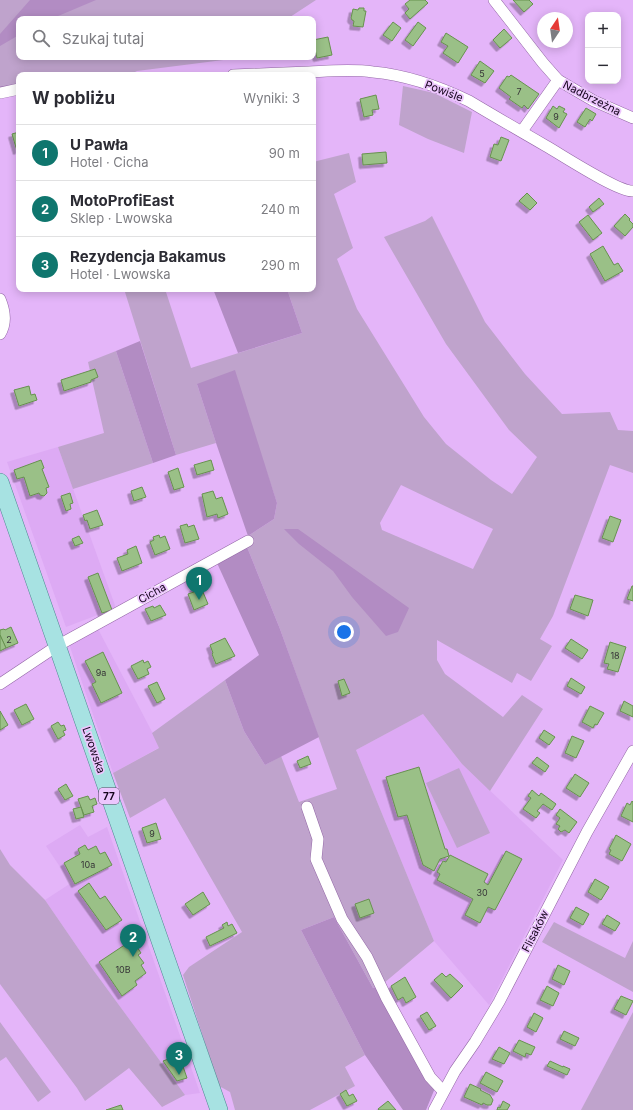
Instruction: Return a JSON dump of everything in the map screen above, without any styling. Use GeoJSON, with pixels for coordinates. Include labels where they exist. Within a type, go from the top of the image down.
{"type":"FeatureCollection","features":[{"type":"Feature","properties":{"kind":"main road","name":"Lwowska"},"geometry":{"type":"LineString","coordinates":[[0,482],[218,1110]]}},
{"type":"Feature","properties":{"kind":"street","name":"Nadbrzeżna"},"geometry":{"type":"LineString","coordinates":[[494,0],[558,80],[594,100],[633,118]]}},
{"type":"Feature","properties":{"kind":"street","name":"Powiśle"},"geometry":{"type":"LineString","coordinates":[[297,72],[340,70],[372,72],[395,75],[447,91],[469,100],[597,176],[632,192]]}},
{"type":"Feature","properties":{"kind":"street"},"geometry":{"type":"LineString","coordinates":[[522,131],[558,80]]}},
{"type":"Feature","properties":{"kind":"street"},"geometry":{"type":"LineString","coordinates":[[0,93],[16,90]]}},
{"type":"Feature","properties":{"kind":"street"},"geometry":{"type":"LineString","coordinates":[[0,299],[3,308],[4,326],[0,334]]}},
{"type":"Feature","properties":{"kind":"street","name":"Cicha"},"geometry":{"type":"LineString","coordinates":[[0,684],[57,646],[248,541]]}},
{"type":"Feature","properties":{"kind":"street","name":"Flisaków"},"geometry":{"type":"LineString","coordinates":[[434,1110],[455,1071],[475,1042],[499,1002],[587,832],[633,750]]}},
{"type":"Feature","properties":{"kind":"street"},"geometry":{"type":"LineString","coordinates":[[306,807],[318,839],[316,859],[342,919],[367,957],[386,997],[430,1077],[444,1091]]}},
{"type":"Feature","properties":{"kind":"shaded area"},"geometry":{"type":"Polygon","coordinates":[[[0,0],[316,0],[292,16],[16,16],[16,60],[223,60],[135,72],[16,72],[16,84],[0,88],[0,0]]]}},
{"type":"Feature","properties":{"kind":"shaded area"},"geometry":{"type":"Polygon","coordinates":[[[30,0],[96,0],[58,16],[16,16],[16,37],[0,46],[0,34],[30,0]]]}},
{"type":"Feature","properties":{"kind":"shaded area"},"geometry":{"type":"Polygon","coordinates":[[[403,86],[434,93],[472,112],[464,153],[428,139],[399,125],[403,86]]]}},
{"type":"Feature","properties":{"kind":"shaded area"},"geometry":{"type":"Polygon","coordinates":[[[349,153],[356,182],[334,194],[353,248],[337,259],[357,309],[424,417],[446,444],[491,480],[512,494],[537,457],[509,430],[446,344],[384,237],[425,221],[432,216],[485,322],[525,374],[562,414],[610,412],[618,430],[633,431],[633,473],[610,465],[553,616],[540,639],[552,646],[531,681],[517,673],[512,683],[437,640],[437,660],[445,674],[503,717],[522,695],[543,709],[490,791],[462,764],[423,714],[356,750],[434,941],[384,983],[373,988],[334,917],[301,930],[365,1055],[345,1067],[355,1086],[310,1110],[235,1110],[230,1092],[219,1086],[183,975],[189,967],[242,932],[165,798],[130,818],[113,773],[159,748],[152,733],[225,680],[244,731],[265,765],[281,756],[299,802],[337,789],[280,629],[247,547],[248,536],[274,519],[277,503],[261,455],[197,384],[216,443],[176,455],[125,292],[166,292],[191,368],[302,333],[288,292],[316,292],[316,161],[349,153]],[[401,485],[380,523],[382,530],[473,569],[493,529],[401,485]]]}},
{"type":"Feature","properties":{"kind":"shaded area"},"geometry":{"type":"Polygon","coordinates":[[[214,292],[288,292],[302,333],[238,353],[214,292]]]}},
{"type":"Feature","properties":{"kind":"shaded area"},"geometry":{"type":"Polygon","coordinates":[[[140,341],[176,455],[153,463],[116,351],[140,341]]]}},
{"type":"Feature","properties":{"kind":"shaded area"},"geometry":{"type":"Polygon","coordinates":[[[116,351],[153,463],[73,489],[58,447],[104,433],[88,362],[116,351]]]}},
{"type":"Feature","properties":{"kind":"shaded area"},"geometry":{"type":"Polygon","coordinates":[[[235,370],[277,503],[274,519],[248,536],[197,384],[235,370]]]}},
{"type":"Feature","properties":{"kind":"shaded area"},"geometry":{"type":"Polygon","coordinates":[[[58,447],[116,608],[66,627],[7,462],[58,447]]]}},
{"type":"Feature","properties":{"kind":"shaded area"},"geometry":{"type":"Polygon","coordinates":[[[284,529],[298,529],[409,608],[398,632],[386,636],[352,597],[333,571],[299,544],[284,529]]]}},
{"type":"Feature","properties":{"kind":"shaded area"},"geometry":{"type":"Polygon","coordinates":[[[247,547],[280,629],[319,737],[265,765],[244,731],[225,680],[259,655],[217,563],[247,547]]]}},
{"type":"Feature","properties":{"kind":"shaded area"},"geometry":{"type":"Polygon","coordinates":[[[98,629],[160,747],[113,773],[69,644],[98,629]]]}},
{"type":"Feature","properties":{"kind":"shaded area"},"geometry":{"type":"Polygon","coordinates":[[[423,714],[462,764],[563,860],[489,1005],[434,941],[356,750],[423,714]]]}},
{"type":"Feature","properties":{"kind":"shaded area"},"geometry":{"type":"Polygon","coordinates":[[[459,768],[490,833],[457,848],[426,783],[459,768]]]}},
{"type":"Feature","properties":{"kind":"shaded area"},"geometry":{"type":"Polygon","coordinates":[[[80,825],[88,837],[107,827],[200,1093],[185,1095],[91,967],[45,900],[71,883],[46,846],[80,825]]]}},
{"type":"Feature","properties":{"kind":"shaded area"},"geometry":{"type":"Polygon","coordinates":[[[0,849],[10,865],[45,900],[91,967],[185,1095],[162,1107],[129,1068],[85,1101],[0,984],[0,849]]]}},
{"type":"Feature","properties":{"kind":"shaded area"},"geometry":{"type":"Polygon","coordinates":[[[334,917],[373,988],[378,986],[435,1088],[426,1110],[403,1110],[365,1055],[301,930],[334,917]]]}},
{"type":"Feature","properties":{"kind":"shaded area"},"geometry":{"type":"Polygon","coordinates":[[[554,922],[625,958],[633,941],[633,992],[542,942],[554,922]]]}},
{"type":"Feature","properties":{"kind":"shaded area"},"geometry":{"type":"Polygon","coordinates":[[[633,1012],[633,1110],[581,1110],[633,1012]]]}},
{"type":"Feature","properties":{"kind":"shaded area"},"geometry":{"type":"Polygon","coordinates":[[[0,1022],[51,1092],[38,1102],[6,1057],[0,1061],[0,1022]]]}},
{"type":"Feature","properties":{"kind":"building"},"geometry":{"type":"Polygon","coordinates":[[[410,0],[425,0],[428,3],[410,19],[405,13],[409,9],[405,4],[410,0]]]}},
{"type":"Feature","properties":{"kind":"building"},"geometry":{"type":"Polygon","coordinates":[[[513,0],[529,0],[533,4],[524,12],[513,0]]]}},
{"type":"Feature","properties":{"kind":"building"},"geometry":{"type":"Polygon","coordinates":[[[359,8],[364,8],[364,11],[366,11],[363,27],[353,26],[354,21],[351,18],[353,9],[358,10],[359,8]]]}},
{"type":"Feature","properties":{"kind":"building"},"geometry":{"type":"Polygon","coordinates":[[[393,22],[401,28],[392,41],[383,35],[393,22]]]}},
{"type":"Feature","properties":{"kind":"building"},"geometry":{"type":"Polygon","coordinates":[[[418,22],[426,28],[413,46],[405,40],[418,22]]]}},
{"type":"Feature","properties":{"kind":"building"},"geometry":{"type":"Polygon","coordinates":[[[504,29],[512,38],[500,48],[493,40],[504,29]]]}},
{"type":"Feature","properties":{"kind":"building"},"geometry":{"type":"Polygon","coordinates":[[[446,33],[468,47],[458,63],[443,53],[448,46],[441,42],[446,33]]]}},
{"type":"Feature","properties":{"kind":"building"},"geometry":{"type":"Polygon","coordinates":[[[328,37],[332,55],[317,58],[316,39],[328,37]]]}},
{"type":"Feature","properties":{"kind":"building"},"geometry":{"type":"Polygon","coordinates":[[[480,61],[494,71],[485,83],[471,75],[480,61]]]}},
{"type":"Feature","properties":{"kind":"building"},"geometry":{"type":"Polygon","coordinates":[[[511,75],[539,94],[528,109],[524,105],[522,108],[509,99],[511,97],[499,88],[507,76],[509,77],[511,75]]]}},
{"type":"Feature","properties":{"kind":"building"},"geometry":{"type":"Polygon","coordinates":[[[376,95],[379,109],[372,110],[373,115],[364,117],[360,99],[376,95]]]}},
{"type":"Feature","properties":{"kind":"building"},"geometry":{"type":"Polygon","coordinates":[[[553,106],[557,109],[559,106],[565,109],[563,112],[567,114],[559,128],[546,118],[553,106]]]}},
{"type":"Feature","properties":{"kind":"building"},"geometry":{"type":"Polygon","coordinates":[[[586,108],[596,114],[592,121],[590,119],[585,127],[577,122],[586,108]]]}},
{"type":"Feature","properties":{"kind":"building"},"geometry":{"type":"Polygon","coordinates":[[[16,133],[16,148],[12,134],[16,133]]]}},
{"type":"Feature","properties":{"kind":"building"},"geometry":{"type":"Polygon","coordinates":[[[501,137],[509,140],[501,161],[490,157],[494,144],[498,145],[501,137]]]}},
{"type":"Feature","properties":{"kind":"building"},"geometry":{"type":"Polygon","coordinates":[[[386,152],[387,163],[363,165],[362,154],[386,152]]]}},
{"type":"Feature","properties":{"kind":"building"},"geometry":{"type":"Polygon","coordinates":[[[527,193],[537,203],[530,210],[519,201],[527,193]]]}},
{"type":"Feature","properties":{"kind":"building"},"geometry":{"type":"Polygon","coordinates":[[[599,198],[604,204],[593,212],[589,207],[599,198]]]}},
{"type":"Feature","properties":{"kind":"building"},"geometry":{"type":"Polygon","coordinates":[[[625,214],[630,219],[629,220],[633,224],[633,227],[625,236],[614,226],[625,214]]]}},
{"type":"Feature","properties":{"kind":"building"},"geometry":{"type":"Polygon","coordinates":[[[588,215],[602,233],[593,240],[579,222],[588,215]]]}},
{"type":"Feature","properties":{"kind":"building"},"geometry":{"type":"Polygon","coordinates":[[[603,246],[614,265],[618,263],[623,271],[605,281],[590,254],[603,246]]]}},
{"type":"Feature","properties":{"kind":"building"},"geometry":{"type":"Polygon","coordinates":[[[95,369],[98,377],[91,380],[91,382],[64,391],[61,380],[95,369]]]}},
{"type":"Feature","properties":{"kind":"building"},"geometry":{"type":"Polygon","coordinates":[[[29,386],[31,395],[35,394],[37,400],[19,406],[14,390],[29,386]]]}},
{"type":"Feature","properties":{"kind":"building"},"geometry":{"type":"Polygon","coordinates":[[[41,460],[44,468],[42,469],[49,487],[46,488],[47,493],[44,496],[40,495],[39,493],[30,496],[24,477],[17,479],[14,470],[41,460]]]}},
{"type":"Feature","properties":{"kind":"building"},"geometry":{"type":"Polygon","coordinates":[[[211,460],[214,470],[197,475],[194,465],[211,460]]]}},
{"type":"Feature","properties":{"kind":"building"},"geometry":{"type":"Polygon","coordinates":[[[178,468],[184,487],[174,490],[168,472],[178,468]]]}},
{"type":"Feature","properties":{"kind":"building"},"geometry":{"type":"Polygon","coordinates":[[[142,487],[146,497],[134,501],[131,491],[142,487]]]}},
{"type":"Feature","properties":{"kind":"building"},"geometry":{"type":"Polygon","coordinates":[[[213,491],[216,499],[222,497],[228,514],[218,518],[217,514],[207,517],[202,494],[213,491]]]}},
{"type":"Feature","properties":{"kind":"building"},"geometry":{"type":"Polygon","coordinates":[[[70,493],[73,503],[70,504],[71,509],[66,511],[61,496],[70,493]]]}},
{"type":"Feature","properties":{"kind":"building"},"geometry":{"type":"Polygon","coordinates":[[[97,510],[103,525],[90,529],[87,520],[85,521],[83,515],[97,510]]]}},
{"type":"Feature","properties":{"kind":"building"},"geometry":{"type":"Polygon","coordinates":[[[610,516],[621,520],[613,542],[602,538],[610,516]]]}},
{"type":"Feature","properties":{"kind":"building"},"geometry":{"type":"Polygon","coordinates":[[[187,524],[188,527],[194,525],[199,539],[185,543],[180,526],[187,524]]]}},
{"type":"Feature","properties":{"kind":"building"},"geometry":{"type":"Polygon","coordinates":[[[159,535],[160,538],[165,536],[170,549],[155,555],[150,542],[154,540],[153,537],[159,535]]]}},
{"type":"Feature","properties":{"kind":"building"},"geometry":{"type":"Polygon","coordinates":[[[79,536],[83,543],[75,546],[72,539],[79,536]]]}},
{"type":"Feature","properties":{"kind":"building"},"geometry":{"type":"Polygon","coordinates":[[[136,546],[142,563],[122,571],[117,558],[128,554],[127,550],[136,546]]]}},
{"type":"Feature","properties":{"kind":"building"},"geometry":{"type":"Polygon","coordinates":[[[98,573],[112,610],[102,613],[88,577],[98,573]]]}},
{"type":"Feature","properties":{"kind":"building"},"geometry":{"type":"Polygon","coordinates":[[[200,585],[208,604],[194,610],[188,594],[194,592],[193,588],[200,585]]]}},
{"type":"Feature","properties":{"kind":"building"},"geometry":{"type":"Polygon","coordinates":[[[633,586],[633,601],[627,599],[633,586]]]}},
{"type":"Feature","properties":{"kind":"building"},"geometry":{"type":"Polygon","coordinates":[[[575,595],[593,600],[588,616],[570,609],[575,595]]]}},
{"type":"Feature","properties":{"kind":"building"},"geometry":{"type":"Polygon","coordinates":[[[160,605],[166,615],[151,621],[145,609],[153,606],[154,608],[160,605]]]}},
{"type":"Feature","properties":{"kind":"building"},"geometry":{"type":"Polygon","coordinates":[[[11,627],[18,643],[6,648],[0,635],[0,630],[5,630],[11,627]]]}},
{"type":"Feature","properties":{"kind":"building"},"geometry":{"type":"Polygon","coordinates":[[[0,635],[6,648],[0,651],[0,635]]]}},
{"type":"Feature","properties":{"kind":"building"},"geometry":{"type":"Polygon","coordinates":[[[225,638],[235,656],[216,664],[210,645],[225,638]]]}},
{"type":"Feature","properties":{"kind":"building"},"geometry":{"type":"Polygon","coordinates":[[[571,639],[588,650],[582,659],[565,648],[571,639]]]}},
{"type":"Feature","properties":{"kind":"building"},"geometry":{"type":"Polygon","coordinates":[[[610,642],[626,647],[618,672],[607,669],[609,664],[604,663],[610,642]]]}},
{"type":"Feature","properties":{"kind":"building"},"geometry":{"type":"Polygon","coordinates":[[[103,652],[122,693],[101,703],[92,684],[96,682],[85,661],[103,652]]]}},
{"type":"Feature","properties":{"kind":"building"},"geometry":{"type":"Polygon","coordinates":[[[143,660],[144,663],[148,661],[151,667],[147,669],[149,674],[138,679],[131,666],[143,660]]]}},
{"type":"Feature","properties":{"kind":"building"},"geometry":{"type":"Polygon","coordinates":[[[571,678],[585,687],[581,694],[567,686],[571,678]]]}},
{"type":"Feature","properties":{"kind":"building"},"geometry":{"type":"Polygon","coordinates":[[[344,679],[350,693],[342,696],[338,681],[344,679]]]}},
{"type":"Feature","properties":{"kind":"building"},"geometry":{"type":"Polygon","coordinates":[[[157,682],[165,699],[157,703],[148,686],[157,682]]]}},
{"type":"Feature","properties":{"kind":"building"},"geometry":{"type":"Polygon","coordinates":[[[624,701],[633,706],[633,717],[620,711],[624,701]]]}},
{"type":"Feature","properties":{"kind":"building"},"geometry":{"type":"Polygon","coordinates":[[[26,704],[34,719],[22,725],[14,710],[26,704]]]}},
{"type":"Feature","properties":{"kind":"building"},"geometry":{"type":"Polygon","coordinates":[[[590,706],[604,713],[597,725],[595,724],[593,728],[582,722],[590,706]]]}},
{"type":"Feature","properties":{"kind":"building"},"geometry":{"type":"Polygon","coordinates":[[[0,711],[8,725],[0,730],[0,711]]]}},
{"type":"Feature","properties":{"kind":"building"},"geometry":{"type":"Polygon","coordinates":[[[58,722],[61,726],[64,725],[66,730],[63,731],[65,735],[58,739],[51,726],[58,722]]]}},
{"type":"Feature","properties":{"kind":"building"},"geometry":{"type":"Polygon","coordinates":[[[544,730],[555,737],[549,745],[539,738],[544,730]]]}},
{"type":"Feature","properties":{"kind":"building"},"geometry":{"type":"Polygon","coordinates":[[[572,736],[584,741],[576,758],[565,753],[572,736]]]}},
{"type":"Feature","properties":{"kind":"building"},"geometry":{"type":"Polygon","coordinates":[[[308,756],[311,764],[300,768],[297,761],[308,756]]]}},
{"type":"Feature","properties":{"kind":"building"},"geometry":{"type":"Polygon","coordinates":[[[537,757],[549,766],[545,772],[532,763],[537,757]]]}},
{"type":"Feature","properties":{"kind":"building"},"geometry":{"type":"Polygon","coordinates":[[[419,767],[445,849],[447,849],[449,856],[440,859],[434,871],[423,865],[407,815],[398,817],[386,777],[419,767]]]}},
{"type":"Feature","properties":{"kind":"building"},"geometry":{"type":"Polygon","coordinates":[[[575,774],[589,783],[580,797],[566,788],[575,774]]]}},
{"type":"Feature","properties":{"kind":"building"},"geometry":{"type":"Polygon","coordinates":[[[66,784],[73,796],[65,800],[58,789],[66,784]]]}},
{"type":"Feature","properties":{"kind":"building"},"geometry":{"type":"Polygon","coordinates":[[[532,790],[539,796],[541,793],[556,804],[552,810],[543,804],[537,811],[540,813],[536,818],[523,809],[531,798],[528,796],[532,790]]]}},
{"type":"Feature","properties":{"kind":"building"},"geometry":{"type":"Polygon","coordinates":[[[88,796],[90,800],[95,798],[97,804],[92,806],[94,812],[84,815],[78,799],[88,796]]]}},
{"type":"Feature","properties":{"kind":"building"},"geometry":{"type":"Polygon","coordinates":[[[632,801],[633,822],[621,816],[627,803],[630,805],[632,801]]]}},
{"type":"Feature","properties":{"kind":"building"},"geometry":{"type":"Polygon","coordinates":[[[81,807],[84,817],[76,819],[73,809],[81,807]]]}},
{"type":"Feature","properties":{"kind":"building"},"geometry":{"type":"Polygon","coordinates":[[[560,809],[577,822],[569,833],[565,830],[561,832],[558,829],[560,826],[556,824],[560,818],[556,815],[560,809]]]}},
{"type":"Feature","properties":{"kind":"building"},"geometry":{"type":"Polygon","coordinates":[[[156,823],[161,839],[147,843],[142,828],[156,823]]]}},
{"type":"Feature","properties":{"kind":"building"},"geometry":{"type":"Polygon","coordinates":[[[616,835],[631,844],[622,861],[609,854],[611,850],[609,849],[616,835]]]}},
{"type":"Feature","properties":{"kind":"building"},"geometry":{"type":"Polygon","coordinates":[[[85,845],[88,850],[96,846],[100,854],[105,852],[112,865],[75,884],[64,863],[80,854],[78,849],[85,845]]]}},
{"type":"Feature","properties":{"kind":"building"},"geometry":{"type":"Polygon","coordinates":[[[506,851],[522,859],[495,910],[488,907],[480,923],[465,915],[473,899],[437,880],[440,874],[437,872],[443,861],[446,862],[450,855],[488,874],[484,882],[488,885],[506,851]]]}},
{"type":"Feature","properties":{"kind":"building"},"geometry":{"type":"Polygon","coordinates":[[[595,879],[609,887],[601,900],[588,892],[595,879]]]}},
{"type":"Feature","properties":{"kind":"building"},"geometry":{"type":"Polygon","coordinates":[[[89,883],[100,899],[105,896],[122,920],[106,930],[78,891],[89,883]]]}},
{"type":"Feature","properties":{"kind":"building"},"geometry":{"type":"Polygon","coordinates":[[[203,892],[210,904],[193,915],[185,904],[203,892]]]}},
{"type":"Feature","properties":{"kind":"building"},"geometry":{"type":"Polygon","coordinates":[[[369,899],[374,913],[360,918],[355,904],[369,899]]]}},
{"type":"Feature","properties":{"kind":"building"},"geometry":{"type":"Polygon","coordinates":[[[576,907],[589,914],[583,925],[570,918],[576,907]]]}},
{"type":"Feature","properties":{"kind":"building"},"geometry":{"type":"Polygon","coordinates":[[[607,915],[620,923],[615,931],[602,924],[607,915]]]}},
{"type":"Feature","properties":{"kind":"building"},"geometry":{"type":"Polygon","coordinates":[[[227,922],[228,926],[232,924],[237,933],[210,946],[206,937],[224,928],[222,925],[227,922]]]}},
{"type":"Feature","properties":{"kind":"building"},"geometry":{"type":"Polygon","coordinates":[[[135,938],[138,942],[135,944],[141,953],[138,955],[144,963],[141,965],[146,973],[135,981],[137,985],[122,996],[99,962],[135,938]]]}},
{"type":"Feature","properties":{"kind":"building"},"geometry":{"type":"Polygon","coordinates":[[[558,965],[570,971],[564,985],[552,979],[558,965]]]}},
{"type":"Feature","properties":{"kind":"building"},"geometry":{"type":"Polygon","coordinates":[[[442,973],[446,977],[450,974],[463,986],[451,998],[434,980],[442,973]]]}},
{"type":"Feature","properties":{"kind":"building"},"geometry":{"type":"Polygon","coordinates":[[[405,977],[416,997],[406,1003],[403,997],[398,1000],[391,986],[405,977]]]}},
{"type":"Feature","properties":{"kind":"building"},"geometry":{"type":"Polygon","coordinates":[[[547,986],[559,993],[553,1006],[540,1000],[547,986]]]}},
{"type":"Feature","properties":{"kind":"building"},"geometry":{"type":"Polygon","coordinates":[[[621,996],[633,1001],[626,1015],[614,1009],[621,996]]]}},
{"type":"Feature","properties":{"kind":"building"},"geometry":{"type":"Polygon","coordinates":[[[427,1012],[436,1026],[429,1030],[420,1016],[427,1012]]]}},
{"type":"Feature","properties":{"kind":"building"},"geometry":{"type":"Polygon","coordinates":[[[534,1013],[543,1018],[536,1032],[527,1027],[534,1013]]]}},
{"type":"Feature","properties":{"kind":"building"},"geometry":{"type":"Polygon","coordinates":[[[564,1031],[579,1038],[575,1046],[560,1039],[564,1031]]]}},
{"type":"Feature","properties":{"kind":"building"},"geometry":{"type":"Polygon","coordinates":[[[519,1040],[535,1047],[531,1055],[526,1053],[525,1057],[513,1051],[519,1040]]]}},
{"type":"Feature","properties":{"kind":"building"},"geometry":{"type":"Polygon","coordinates":[[[499,1047],[510,1053],[504,1064],[492,1059],[499,1047]]]}},
{"type":"Feature","properties":{"kind":"building"},"geometry":{"type":"Polygon","coordinates":[[[179,1055],[187,1078],[177,1081],[163,1061],[179,1055]]]}},
{"type":"Feature","properties":{"kind":"building"},"geometry":{"type":"Polygon","coordinates":[[[550,1061],[570,1069],[567,1075],[547,1066],[550,1061]]]}},
{"type":"Feature","properties":{"kind":"building"},"geometry":{"type":"Polygon","coordinates":[[[486,1072],[503,1081],[497,1092],[480,1083],[486,1072]]]}},
{"type":"Feature","properties":{"kind":"building"},"geometry":{"type":"Polygon","coordinates":[[[470,1084],[490,1095],[493,1100],[491,1105],[483,1103],[482,1105],[464,1097],[470,1084]]]}},
{"type":"Feature","properties":{"kind":"building"},"geometry":{"type":"Polygon","coordinates":[[[346,1090],[349,1096],[353,1094],[357,1101],[347,1106],[340,1094],[346,1090]]]}},
{"type":"Feature","properties":{"kind":"building"},"geometry":{"type":"Polygon","coordinates":[[[388,1101],[396,1110],[378,1109],[388,1101]]]}},
{"type":"Feature","properties":{"kind":"building"},"geometry":{"type":"Polygon","coordinates":[[[503,1101],[510,1105],[507,1110],[497,1110],[498,1107],[500,1108],[503,1101]]]}},
{"type":"Feature","properties":{"kind":"building"},"geometry":{"type":"Polygon","coordinates":[[[121,1105],[123,1110],[106,1110],[121,1105]]]}},
{"type":"Feature","properties":{"kind":"place","name":"U Pawła"},"geometry":{"type":"Point","coordinates":[199,600]}},
{"type":"Feature","properties":{"kind":"place","name":"MotoProfiEast"},"geometry":{"type":"Point","coordinates":[133,957]}},
{"type":"Feature","properties":{"kind":"place","name":"Rezydencja Bakamus"},"geometry":{"type":"Point","coordinates":[179,1075]}}]}
